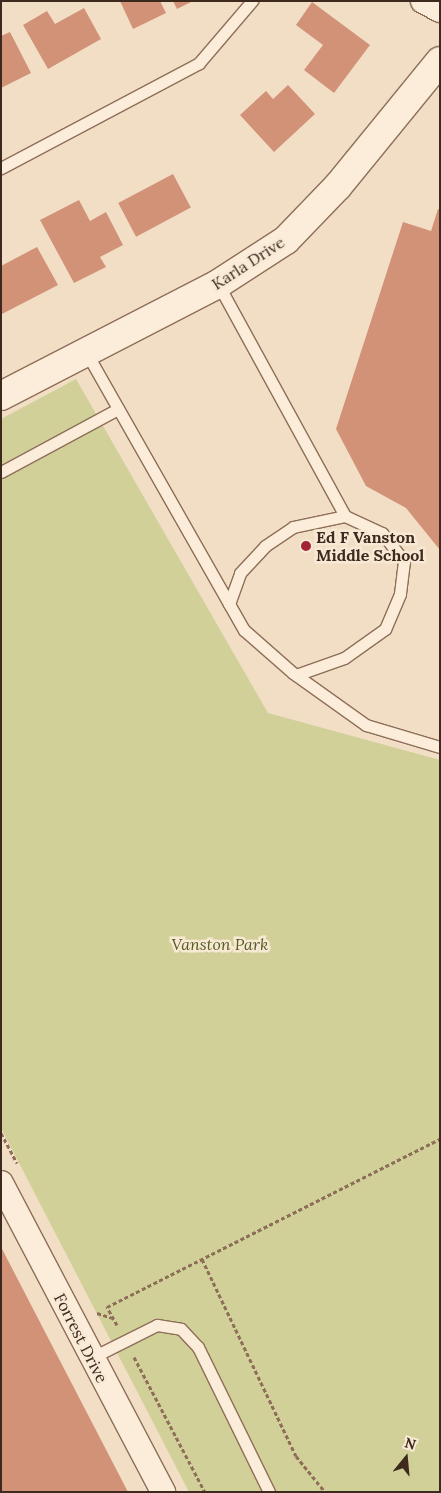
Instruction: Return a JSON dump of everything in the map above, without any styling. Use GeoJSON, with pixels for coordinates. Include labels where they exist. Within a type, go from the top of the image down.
{"type":"FeatureCollection","features":[{"type":"Feature","properties":{"kind":"street"},"geometry":{"type":"LineString","coordinates":[[423,1],[440,10]]}},
{"type":"Feature","properties":{"kind":"street","name":"Karla Drive"},"geometry":{"type":"LineString","coordinates":[[1,396],[218,284],[286,240],[338,186],[440,61]]}},
{"type":"Feature","properties":{"kind":"street","name":"Forrest Drive"},"geometry":{"type":"LineString","coordinates":[[1,1183],[9,1215],[91,1358],[163,1492]]}},
{"type":"Feature","properties":{"kind":"lane"},"geometry":{"type":"LineString","coordinates":[[1,168],[199,63],[252,1]]}},
{"type":"Feature","properties":{"kind":"lane"},"geometry":{"type":"LineString","coordinates":[[218,284],[345,516],[382,533],[404,561],[400,594],[385,629],[344,658],[296,675]]}},
{"type":"Feature","properties":{"kind":"lane"},"geometry":{"type":"LineString","coordinates":[[86,352],[244,630],[296,675],[366,725],[440,747]]}},
{"type":"Feature","properties":{"kind":"lane"},"geometry":{"type":"LineString","coordinates":[[1,472],[118,409]]}},
{"type":"Feature","properties":{"kind":"lane"},"geometry":{"type":"LineString","coordinates":[[229,604],[240,573],[265,546],[294,527],[345,516]]}},
{"type":"Feature","properties":{"kind":"lane"},"geometry":{"type":"LineString","coordinates":[[91,1358],[157,1325],[181,1329],[191,1337],[269,1492]]}},
{"type":"Feature","properties":{"kind":"path"},"geometry":{"type":"LineString","coordinates":[[205,1492],[107,1307],[440,1138]]}},
{"type":"Feature","properties":{"kind":"path"},"geometry":{"type":"LineString","coordinates":[[202,1259],[296,1456],[325,1492]]}},
{"type":"Feature","properties":{"kind":"green space","name":"Vanston Park"},"geometry":{"type":"Polygon","coordinates":[[[76,379],[268,713],[440,760],[440,1492],[189,1492],[1,1128],[1,419],[76,379]]]}},
{"type":"Feature","properties":{"kind":"building"},"geometry":{"type":"Polygon","coordinates":[[[120,1],[160,1],[166,13],[133,29],[120,1]]]}},
{"type":"Feature","properties":{"kind":"building"},"geometry":{"type":"Polygon","coordinates":[[[173,1],[193,1],[177,9],[173,1]]]}},
{"type":"Feature","properties":{"kind":"building"},"geometry":{"type":"Polygon","coordinates":[[[312,2],[370,45],[334,93],[304,70],[323,45],[296,25],[312,2]]]}},
{"type":"Feature","properties":{"kind":"building"},"geometry":{"type":"Polygon","coordinates":[[[84,8],[101,39],[48,69],[23,25],[47,11],[55,24],[84,8]]]}},
{"type":"Feature","properties":{"kind":"building"},"geometry":{"type":"Polygon","coordinates":[[[10,32],[31,73],[1,88],[1,36],[10,32]]]}},
{"type":"Feature","properties":{"kind":"building"},"geometry":{"type":"Polygon","coordinates":[[[288,85],[315,114],[274,152],[240,115],[266,91],[273,99],[288,85]]]}},
{"type":"Feature","properties":{"kind":"building"},"geometry":{"type":"Polygon","coordinates":[[[173,174],[191,208],[136,237],[118,203],[173,174]]]}},
{"type":"Feature","properties":{"kind":"building"},"geometry":{"type":"Polygon","coordinates":[[[79,200],[90,221],[106,212],[123,245],[100,257],[106,267],[74,283],[40,220],[79,200]]]}},
{"type":"Feature","properties":{"kind":"building"},"geometry":{"type":"Polygon","coordinates":[[[438,209],[440,210],[440,550],[406,508],[366,486],[336,429],[403,222],[431,231],[438,209]]]}},
{"type":"Feature","properties":{"kind":"building"},"geometry":{"type":"Polygon","coordinates":[[[37,247],[58,285],[2,314],[1,266],[37,247]]]}},
{"type":"Feature","properties":{"kind":"building"},"geometry":{"type":"Polygon","coordinates":[[[1,1247],[128,1492],[1,1492],[1,1247]]]}},
{"type":"Feature","properties":{"kind":"place","name":"Ed F Vanston Middle School"},"geometry":{"type":"Point","coordinates":[306,546]}}]}
